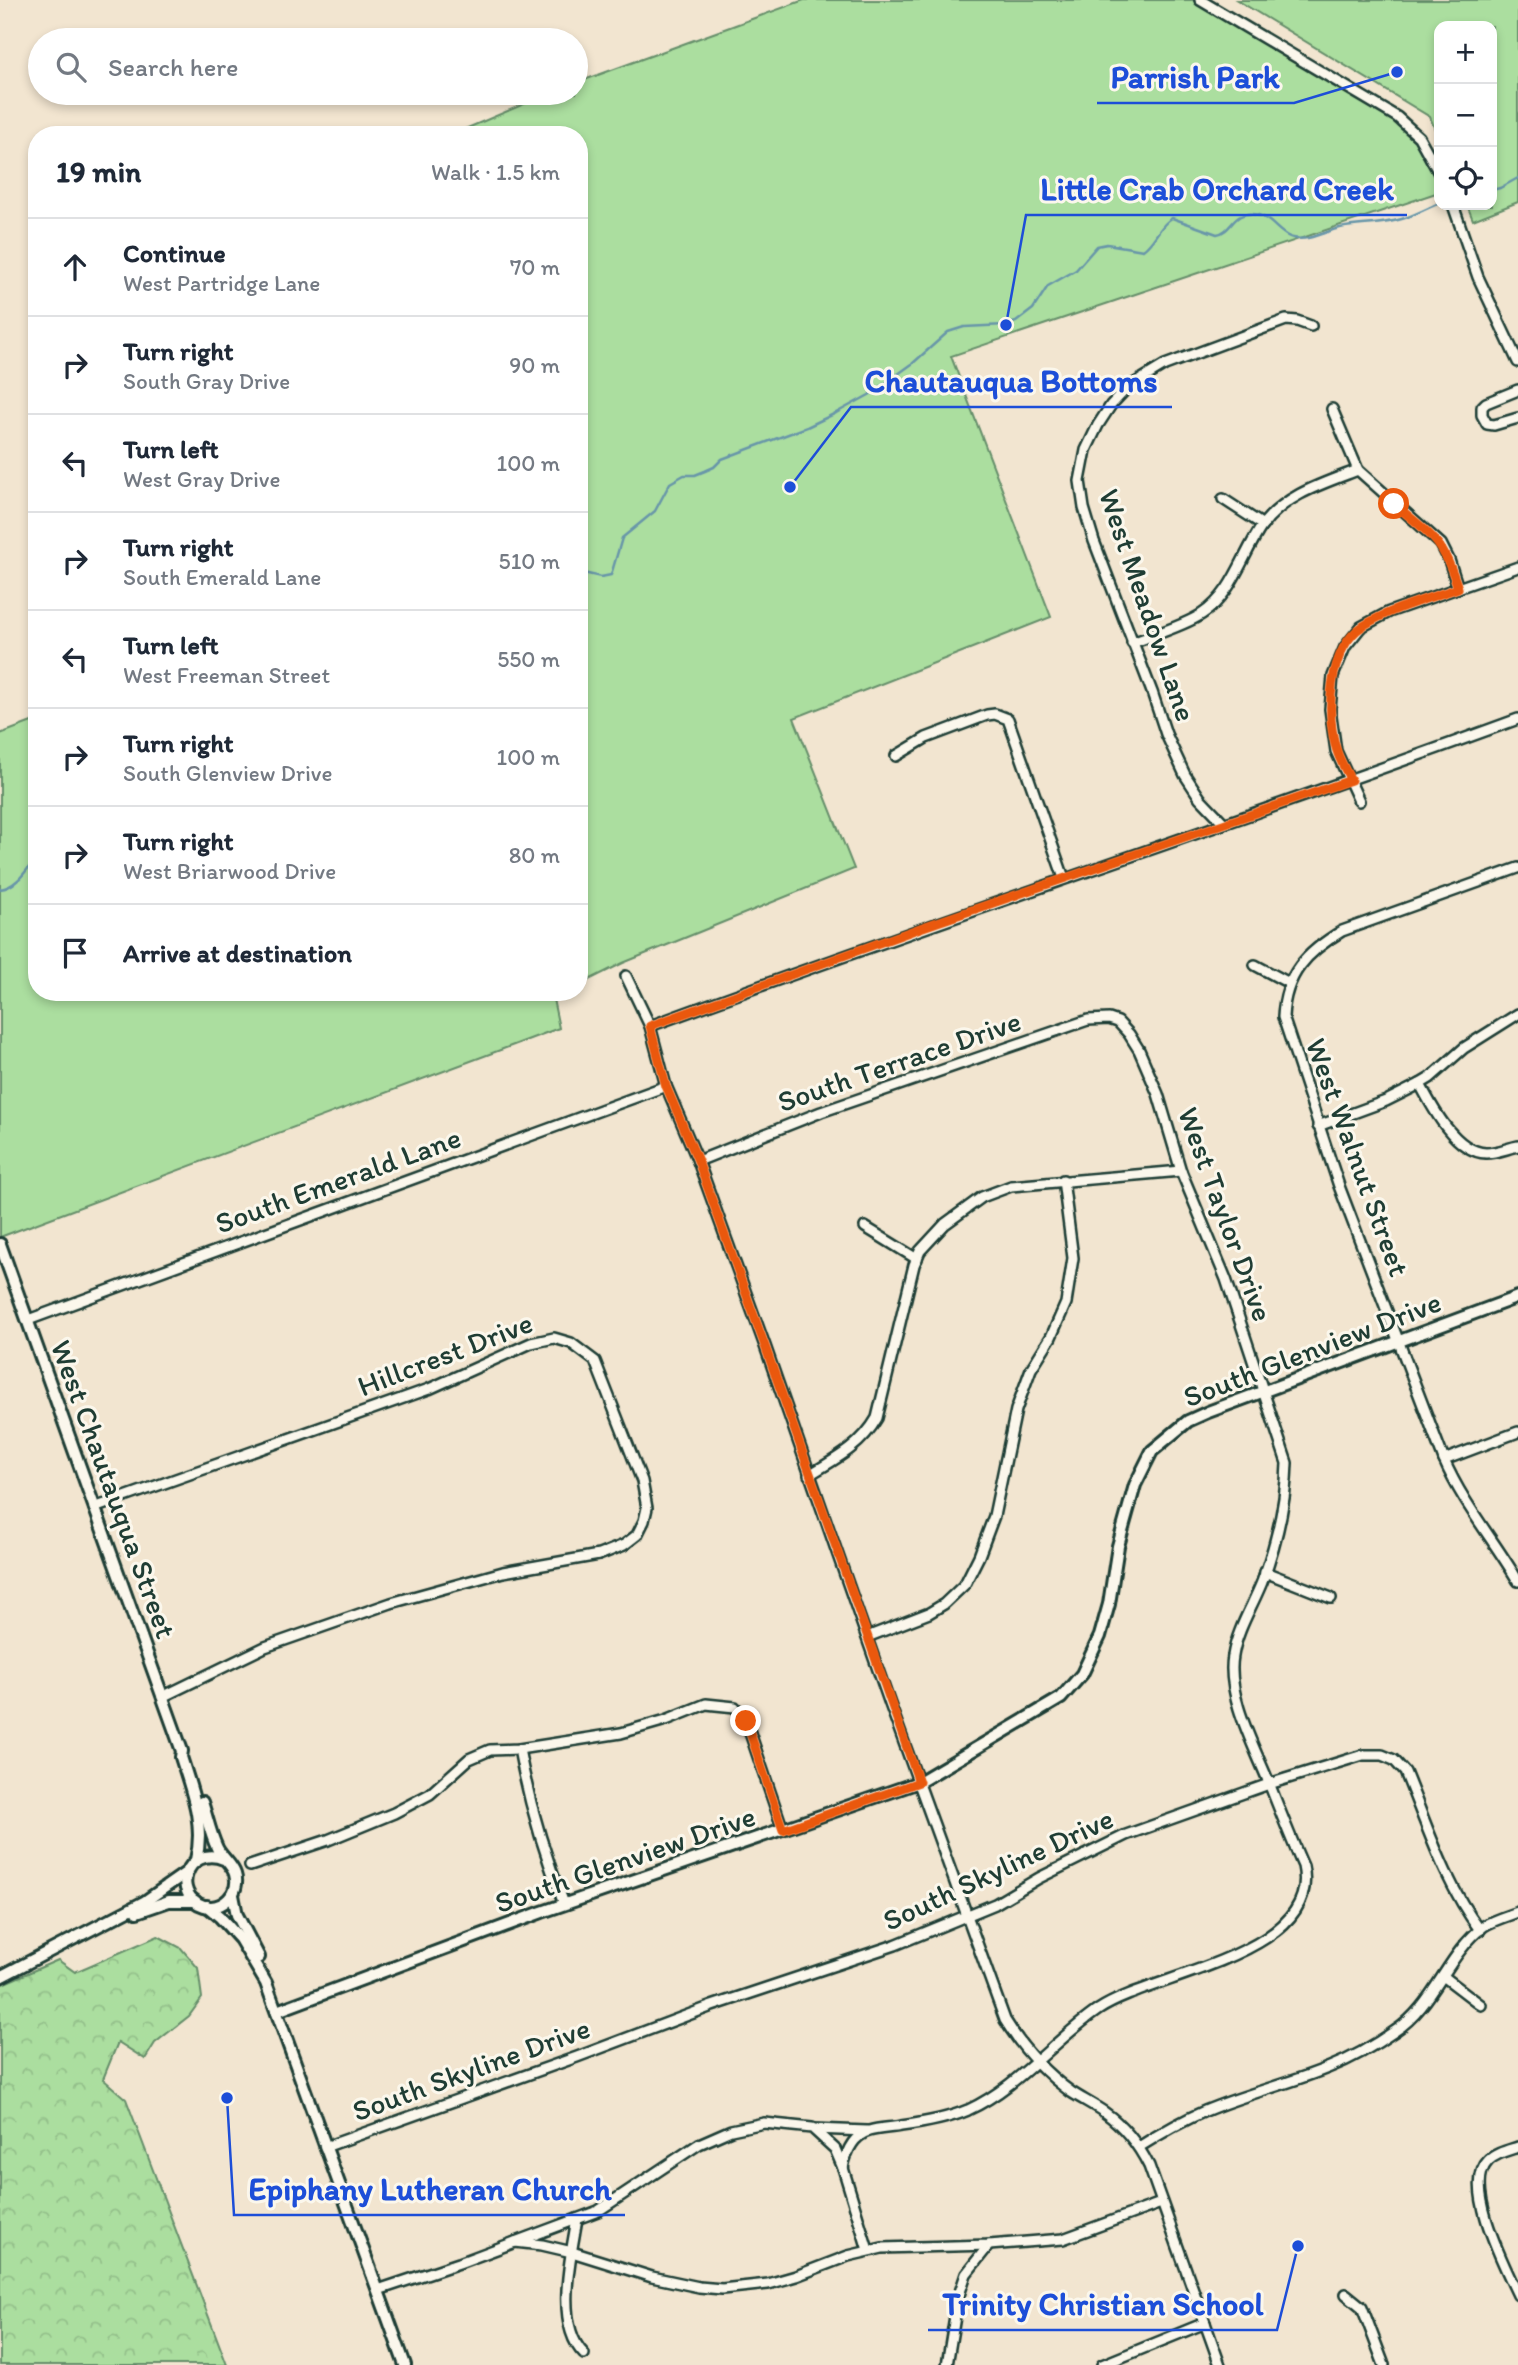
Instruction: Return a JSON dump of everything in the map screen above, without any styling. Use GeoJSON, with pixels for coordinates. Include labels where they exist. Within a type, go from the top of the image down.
{"type":"FeatureCollection","features":[{"type":"Feature","properties":{"kind":"street"},"geometry":{"type":"LineString","coordinates":[[1200,0],[1397,117],[1419,137],[1434,164]]}},
{"type":"Feature","properties":{"kind":"street"},"geometry":{"type":"LineString","coordinates":[[1455,210],[1478,277],[1518,362]]}},
{"type":"Feature","properties":{"kind":"street","name":"West Meadow Lane"},"geometry":{"type":"LineString","coordinates":[[1224,824],[1200,798],[1185,775],[1166,734],[1094,541],[1084,508],[1080,481],[1086,450],[1098,425],[1111,405],[1127,388],[1165,365],[1286,320],[1311,326]]}},
{"type":"Feature","properties":{"kind":"street"},"geometry":{"type":"LineString","coordinates":[[1518,390],[1486,403],[1482,407],[1482,415],[1487,424],[1494,425],[1518,418]]}},
{"type":"Feature","properties":{"kind":"street"},"geometry":{"type":"LineString","coordinates":[[1332,409],[1358,470],[1437,540],[1449,560],[1458,588]]}},
{"type":"Feature","properties":{"kind":"street"},"geometry":{"type":"LineString","coordinates":[[1132,643],[1202,615],[1234,579],[1263,525],[1296,496],[1358,470]]}},
{"type":"Feature","properties":{"kind":"street"},"geometry":{"type":"LineString","coordinates":[[1223,499],[1263,525]]}},
{"type":"Feature","properties":{"kind":"street"},"geometry":{"type":"LineString","coordinates":[[1359,801],[1336,751],[1330,709],[1333,676],[1345,647],[1360,627],[1380,617],[1518,567]]}},
{"type":"Feature","properties":{"kind":"street"},"geometry":{"type":"LineString","coordinates":[[896,756],[926,738],[987,715],[1008,719],[1064,878]]}},
{"type":"Feature","properties":{"kind":"street"},"geometry":{"type":"LineString","coordinates":[[650,1026],[1518,719]]}},
{"type":"Feature","properties":{"kind":"street"},"geometry":{"type":"LineString","coordinates":[[1255,965],[1289,983],[1307,956],[1342,931],[1518,868]]}},
{"type":"Feature","properties":{"kind":"street"},"geometry":{"type":"LineString","coordinates":[[626,976],[650,1026],[666,1086],[698,1161],[1005,2020],[1037,2061],[1071,2092],[1105,2113],[1124,2129],[1139,2147],[1149,2166],[1220,2365]]}},
{"type":"Feature","properties":{"kind":"street","name":"West Walnut Street"},"geometry":{"type":"LineString","coordinates":[[1289,983],[1283,1000],[1283,1017],[1292,1048],[1318,1126],[1444,1460],[1456,1488],[1518,1581]]}},
{"type":"Feature","properties":{"kind":"street"},"geometry":{"type":"LineString","coordinates":[[1318,1126],[1386,1101],[1420,1084],[1464,1048],[1518,1014]]}},
{"type":"Feature","properties":{"kind":"street","name":"South Terrace Drive"},"geometry":{"type":"LineString","coordinates":[[698,1161],[821,1112],[1088,1020],[1109,1019],[1118,1022]]}},
{"type":"Feature","properties":{"kind":"street","name":"West Taylor Drive"},"geometry":{"type":"LineString","coordinates":[[378,2291],[598,2211],[699,2144],[731,2130],[764,2123],[867,2131],[950,2117],[999,2093],[1061,2037],[1101,2008],[1227,1957],[1270,1936],[1292,1918],[1306,1889],[1304,1866],[1242,1718],[1232,1660],[1236,1642],[1265,1572],[1281,1518],[1287,1463],[1226,1279],[1181,1171],[1157,1092],[1139,1050],[1118,1022]]}},
{"type":"Feature","properties":{"kind":"street"},"geometry":{"type":"LineString","coordinates":[[1420,1084],[1436,1114],[1461,1142],[1472,1149],[1486,1153],[1518,1146]]}},
{"type":"Feature","properties":{"kind":"street","name":"South Emerald Lane"},"geometry":{"type":"LineString","coordinates":[[27,1320],[666,1086]]}},
{"type":"Feature","properties":{"kind":"street"},"geometry":{"type":"LineString","coordinates":[[810,1475],[858,1444],[877,1419],[917,1259],[920,1251],[945,1224],[982,1197],[1011,1186],[1181,1171]]}},
{"type":"Feature","properties":{"kind":"street"},"geometry":{"type":"LineString","coordinates":[[867,1637],[929,1613],[944,1604],[965,1584],[979,1556],[994,1516],[1016,1410],[1031,1369],[1051,1337],[1066,1303],[1073,1258],[1063,1180]]}},
{"type":"Feature","properties":{"kind":"street"},"geometry":{"type":"LineString","coordinates":[[866,1227],[917,1259]]}},
{"type":"Feature","properties":{"kind":"street","name":"West Chautauqua Street"},"geometry":{"type":"LineString","coordinates":[[0,1244],[181,1751],[200,1825],[196,1860]]}},
{"type":"Feature","properties":{"kind":"street","name":"South Glenview Drive"},"geometry":{"type":"LineString","coordinates":[[276,2011],[564,1904],[919,1782],[1061,1698],[1082,1674],[1100,1636],[1109,1604],[1118,1546],[1135,1485],[1152,1451],[1188,1421],[1518,1297]]}},
{"type":"Feature","properties":{"kind":"street","name":"Hillcrest Drive"},"geometry":{"type":"LineString","coordinates":[[94,1508],[429,1389],[531,1343],[554,1338],[571,1343],[595,1361],[642,1481],[647,1508],[644,1521],[637,1535],[625,1545],[599,1555],[503,1572],[391,1603],[265,1647],[162,1697]]}},
{"type":"Feature","properties":{"kind":"street"},"geometry":{"type":"LineString","coordinates":[[1444,1460],[1518,1432]]}},
{"type":"Feature","properties":{"kind":"street"},"geometry":{"type":"LineString","coordinates":[[1265,1572],[1331,1598]]}},
{"type":"Feature","properties":{"kind":"street"},"geometry":{"type":"LineString","coordinates":[[250,1866],[328,1840],[394,1813],[430,1794],[469,1759],[490,1750],[519,1749],[621,1733],[666,1720],[706,1704],[735,1707],[746,1721],[783,1830]]}},
{"type":"Feature","properties":{"kind":"street"},"geometry":{"type":"LineString","coordinates":[[519,1749],[528,1799],[546,1858],[564,1904]]}},
{"type":"Feature","properties":{"kind":"street","name":"West Chautauqua Street"},"geometry":{"type":"LineString","coordinates":[[181,1751],[186,1755],[212,1835],[236,1875],[233,1895],[237,1915],[261,1961],[267,1976],[266,1983]]}},
{"type":"Feature","properties":{"kind":"street","name":"South Skyline Drive"},"geometry":{"type":"LineString","coordinates":[[325,2147],[712,2006],[895,1945],[995,1904],[1039,1878],[1126,1835],[1269,1784],[1363,1755],[1379,1754],[1394,1760],[1405,1772],[1462,1906],[1480,1930]]}},
{"type":"Feature","properties":{"kind":"street"},"geometry":{"type":"LineString","coordinates":[[0,1976],[158,1894],[187,1872],[196,1860],[210,1856],[224,1859]]}},
{"type":"Feature","properties":{"kind":"street"},"geometry":{"type":"LineString","coordinates":[[187,1872],[186,1889],[195,1901]]}},
{"type":"Feature","properties":{"kind":"street"},"geometry":{"type":"LineString","coordinates":[[207,1906],[220,1905],[233,1895]]}},
{"type":"Feature","properties":{"kind":"street"},"geometry":{"type":"LineString","coordinates":[[105,1923],[169,1901],[195,1901]]}},
{"type":"Feature","properties":{"kind":"street","name":"West Chautauqua Street"},"geometry":{"type":"LineString","coordinates":[[195,1901],[207,1906],[240,1939],[266,1983],[405,2365]]}},
{"type":"Feature","properties":{"kind":"street"},"geometry":{"type":"LineString","coordinates":[[1139,2147],[1169,2128],[1207,2110],[1330,2067],[1375,2044],[1414,2016],[1463,1947],[1480,1930],[1518,1912]]}},
{"type":"Feature","properties":{"kind":"street"},"geometry":{"type":"LineString","coordinates":[[1443,1976],[1481,2005]]}},
{"type":"Feature","properties":{"kind":"street"},"geometry":{"type":"LineString","coordinates":[[812,2128],[835,2149],[868,2250]]}},
{"type":"Feature","properties":{"kind":"street"},"geometry":{"type":"LineString","coordinates":[[843,2168],[846,2153],[867,2131]]}},
{"type":"Feature","properties":{"kind":"street"},"geometry":{"type":"LineString","coordinates":[[1518,2147],[1488,2161],[1481,2174],[1480,2188],[1495,2242],[1518,2295]]}},
{"type":"Feature","properties":{"kind":"street"},"geometry":{"type":"LineString","coordinates":[[515,2242],[572,2252],[652,2277],[722,2289],[768,2284],[868,2250],[1063,2239],[1161,2203]]}},
{"type":"Feature","properties":{"kind":"street"},"geometry":{"type":"LineString","coordinates":[[577,2219],[567,2300],[569,2323],[578,2347],[584,2354]]}},
{"type":"Feature","properties":{"kind":"street"},"geometry":{"type":"LineString","coordinates":[[947,2365],[958,2298],[966,2274],[989,2245]]}},
{"type":"Feature","properties":{"kind":"street"},"geometry":{"type":"LineString","coordinates":[[1346,2294],[1362,2307],[1384,2365]]}},
{"type":"Feature","properties":{"kind":"street"},"geometry":{"type":"LineString","coordinates":[[1102,2365],[1205,2323]]}},
{"type":"Feature","properties":{"kind":"green space"},"geometry":{"type":"Polygon","coordinates":[[[804,0],[1200,0],[1410,128],[1434,165],[1434,194],[951,356],[1051,617],[794,718],[854,869],[623,963],[588,980],[588,126],[472,126],[522,105],[588,105],[588,79],[804,0]]]}},
{"type":"Feature","properties":{"kind":"green space"},"geometry":{"type":"Polygon","coordinates":[[[1237,0],[1518,0],[1518,202],[1473,220],[1469,210],[1497,210],[1497,21],[1434,21],[1434,127],[1430,117],[1237,0]]]}},
{"type":"Feature","properties":{"kind":"green space"},"geometry":{"type":"Polygon","coordinates":[[[28,723],[28,1001],[553,1001],[559,1028],[0,1237],[0,734],[28,723]]]}},
{"type":"Feature","properties":{"kind":"green space"},"geometry":{"type":"Polygon","coordinates":[[[158,1936],[181,1948],[198,1968],[202,1998],[189,2016],[155,2043],[145,2059],[118,2042],[103,2079],[126,2099],[227,2365],[0,2365],[0,1985],[58,1960],[75,1972],[158,1936]]]}},
{"type":"Feature","properties":{"kind":"waterway"},"geometry":{"type":"LineString","coordinates":[[1497,189],[1518,178]]}},
{"type":"Feature","properties":{"kind":"waterway"},"geometry":{"type":"LineString","coordinates":[[588,574],[601,577],[611,575],[622,538],[655,511],[670,483],[684,475],[705,471],[722,459],[807,427],[836,413],[869,395],[912,364],[948,332],[964,327],[1016,322],[1033,309],[1048,286],[1076,270],[1097,246],[1107,244],[1143,250],[1172,218],[1217,234],[1241,216],[1260,215],[1288,236],[1305,239],[1340,228],[1397,220],[1434,205]]}},
{"type":"Feature","properties":{"kind":"waterway"},"geometry":{"type":"LineString","coordinates":[[0,889],[11,885],[28,868]]}},
{"type":"Feature","properties":{"kind":"place","name":"Parrish Park"},"geometry":{"type":"Point","coordinates":[1397,72]}},
{"type":"Feature","properties":{"kind":"place","name":"Little Crab Orchard Creek"},"geometry":{"type":"Point","coordinates":[1006,325]}},
{"type":"Feature","properties":{"kind":"place","name":"Chautauqua Bottoms"},"geometry":{"type":"Point","coordinates":[790,487]}},
{"type":"Feature","properties":{"kind":"place","name":"Epiphany Lutheran Church"},"geometry":{"type":"Point","coordinates":[227,2098]}},
{"type":"Feature","properties":{"kind":"place","name":"Trinity Christian School"},"geometry":{"type":"Point","coordinates":[1298,2246]}},
{"type":"Feature","properties":{"kind":"route"},"geometry":{"type":"LineString","coordinates":[[746,1721],[783,1830],[919,1782],[698,1161],[666,1086],[650,1026],[923,927],[1351,780],[1336,751],[1330,709],[1333,676],[1345,647],[1360,627],[1389,612],[1458,588],[1441,544],[1394,504]]}}]}
